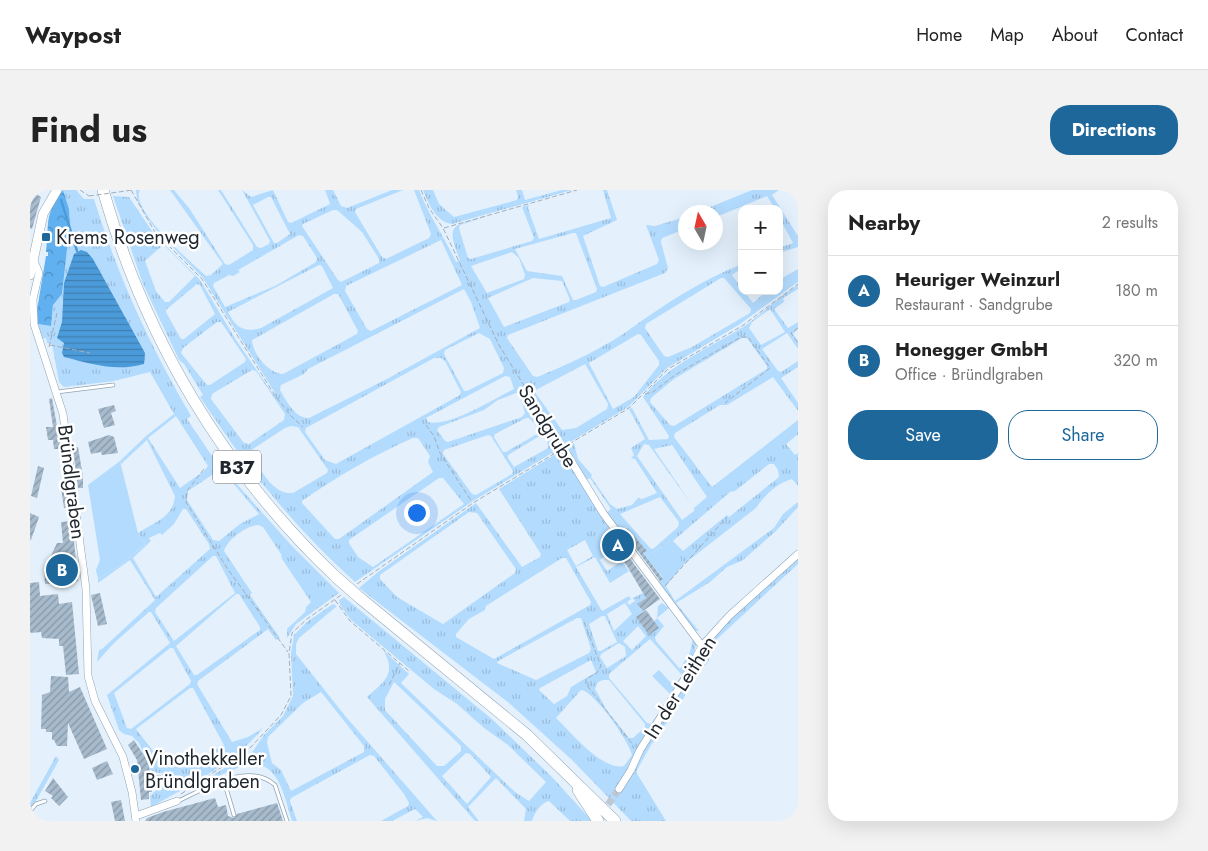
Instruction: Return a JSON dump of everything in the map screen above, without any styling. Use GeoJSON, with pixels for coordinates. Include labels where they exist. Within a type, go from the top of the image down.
{"type":"FeatureCollection","features":[{"type":"Feature","properties":{"kind":"main road","name":"B37"},"geometry":{"type":"LineString","coordinates":[[102,190],[126,263],[144,307],[169,358],[199,412],[260,497],[336,577],[508,718],[615,821]]}},
{"type":"Feature","properties":{"kind":"main road"},"geometry":{"type":"LineString","coordinates":[[570,776],[598,821]]}},
{"type":"Feature","properties":{"kind":"street"},"geometry":{"type":"LineString","coordinates":[[30,276],[45,209],[57,190]]}},
{"type":"Feature","properties":{"kind":"street","name":"Bründlgraben"},"geometry":{"type":"LineString","coordinates":[[34,261],[39,273],[33,299],[34,324],[63,414],[86,589],[88,676],[95,701],[123,757],[136,819]]}},
{"type":"Feature","properties":{"kind":"street","name":"Sandgrube"},"geometry":{"type":"LineString","coordinates":[[562,448],[603,513],[702,646]]}},
{"type":"Feature","properties":{"kind":"street","name":"In der Leithen"},"geometry":{"type":"LineString","coordinates":[[618,789],[684,680],[702,646],[729,616],[798,554]]}},
{"type":"Feature","properties":{"kind":"street"},"geometry":{"type":"LineString","coordinates":[[136,819],[177,801]]}},
{"type":"Feature","properties":{"kind":"lane"},"geometry":{"type":"LineString","coordinates":[[57,392],[113,385]]}},
{"type":"Feature","properties":{"kind":"lane"},"geometry":{"type":"LineString","coordinates":[[177,801],[224,781],[250,776],[270,781],[279,793],[287,821]]}},
{"type":"Feature","properties":{"kind":"lane"},"geometry":{"type":"LineString","coordinates":[[224,781],[234,815]]}},
{"type":"Feature","properties":{"kind":"lane"},"geometry":{"type":"LineString","coordinates":[[30,811],[36,804],[45,800]]}},
{"type":"Feature","properties":{"kind":"path"},"geometry":{"type":"LineString","coordinates":[[80,190],[89,196],[131,190],[155,232],[202,279],[274,394],[290,415],[303,427]]}},
{"type":"Feature","properties":{"kind":"path","name":"Sandgrube"},"geometry":{"type":"LineString","coordinates":[[421,190],[429,208],[443,228],[479,305],[531,400],[562,448]]}},
{"type":"Feature","properties":{"kind":"path"},"geometry":{"type":"LineString","coordinates":[[443,228],[577,190]]}},
{"type":"Feature","properties":{"kind":"path"},"geometry":{"type":"LineString","coordinates":[[350,588],[473,503],[628,408],[668,369],[742,326],[798,284]]}},
{"type":"Feature","properties":{"kind":"path"},"geometry":{"type":"LineString","coordinates":[[57,313],[50,345],[90,353]]}},
{"type":"Feature","properties":{"kind":"path"},"geometry":{"type":"LineString","coordinates":[[798,328],[791,333],[798,343]]}},
{"type":"Feature","properties":{"kind":"path"},"geometry":{"type":"LineString","coordinates":[[644,394],[653,392],[675,375],[742,337],[748,337],[770,368],[726,403]]}},
{"type":"Feature","properties":{"kind":"path"},"geometry":{"type":"LineString","coordinates":[[531,400],[530,412],[551,441],[553,455]]}},
{"type":"Feature","properties":{"kind":"path"},"geometry":{"type":"LineString","coordinates":[[426,425],[434,436],[440,454],[473,503]]}},
{"type":"Feature","properties":{"kind":"path"},"geometry":{"type":"LineString","coordinates":[[204,469],[187,491],[186,502],[227,568],[289,653]]}},
{"type":"Feature","properties":{"kind":"path"},"geometry":{"type":"LineString","coordinates":[[660,592],[683,563],[727,517]]}},
{"type":"Feature","properties":{"kind":"path"},"geometry":{"type":"LineString","coordinates":[[177,801],[182,792],[249,749],[287,706],[291,696],[292,681],[289,653],[292,633],[298,626],[342,594]]}},
{"type":"Feature","properties":{"kind":"path"},"geometry":{"type":"LineString","coordinates":[[335,599],[350,621],[410,671]]}},
{"type":"Feature","properties":{"kind":"path"},"geometry":{"type":"LineString","coordinates":[[584,622],[601,666],[597,672],[586,679],[586,684],[630,742],[640,750]]}},
{"type":"Feature","properties":{"kind":"path"},"geometry":{"type":"LineString","coordinates":[[389,685],[400,662]]}},
{"type":"Feature","properties":{"kind":"green space"},"geometry":{"type":"Polygon","coordinates":[[[63,190],[76,190],[84,199],[94,199],[114,257],[148,337],[191,416],[187,419],[212,456],[223,465],[234,481],[292,546],[339,593],[296,624],[287,638],[287,629],[305,612],[306,607],[311,602],[263,527],[258,525],[248,528],[229,542],[224,551],[252,593],[250,595],[280,638],[276,640],[268,629],[198,681],[197,684],[232,742],[248,737],[263,728],[252,741],[226,763],[151,807],[150,796],[163,784],[162,773],[151,772],[139,743],[132,736],[124,734],[119,730],[107,695],[170,643],[151,612],[149,612],[114,643],[97,662],[99,650],[155,600],[130,560],[98,583],[98,579],[121,565],[145,544],[138,533],[162,519],[171,510],[175,496],[147,440],[121,464],[120,461],[146,436],[174,414],[150,372],[114,381],[64,387],[59,382],[52,344],[47,343],[46,338],[41,339],[38,324],[51,326],[53,305],[62,294],[70,223],[69,209],[63,190]],[[176,416],[148,438],[180,488],[208,466],[176,416]],[[218,471],[188,491],[187,500],[213,540],[219,541],[240,524],[259,514],[223,471],[218,471]],[[183,509],[174,524],[162,535],[160,533],[149,538],[151,541],[133,558],[156,597],[210,549],[209,544],[186,509],[183,509]],[[213,556],[156,608],[155,612],[174,641],[235,593],[216,556],[213,556]],[[236,594],[176,646],[194,675],[197,675],[260,630],[260,627],[239,594],[236,594]],[[170,648],[114,693],[127,728],[131,729],[190,684],[191,681],[173,648],[170,648]],[[190,688],[136,729],[165,766],[176,761],[182,768],[224,745],[193,688],[190,688]]]}},
{"type":"Feature","properties":{"kind":"green space"},"geometry":{"type":"Polygon","coordinates":[[[63,190],[69,209],[70,223],[62,294],[53,305],[51,326],[38,324],[37,310],[46,256],[48,256],[48,252],[46,252],[48,219],[52,207],[63,190]]]}},
{"type":"Feature","properties":{"kind":"green space"},"geometry":{"type":"Polygon","coordinates":[[[136,190],[140,190],[139,199],[152,222],[206,276],[211,275],[223,264],[170,190],[174,190],[189,208],[225,264],[229,265],[253,250],[253,245],[218,190],[221,190],[257,247],[261,248],[269,244],[270,241],[242,190],[251,197],[273,190],[288,222],[291,223],[330,204],[325,190],[333,190],[341,206],[347,208],[392,190],[403,190],[356,209],[355,212],[382,257],[386,259],[429,238],[431,234],[414,190],[419,190],[456,262],[460,260],[455,247],[453,231],[461,224],[491,215],[460,225],[459,228],[468,258],[471,259],[532,241],[534,238],[522,207],[529,205],[528,208],[539,239],[611,218],[603,190],[607,190],[617,220],[583,236],[600,286],[603,287],[657,264],[659,260],[646,225],[655,226],[678,219],[678,232],[662,238],[661,242],[668,268],[665,273],[508,335],[507,338],[533,376],[537,377],[607,344],[682,294],[738,266],[738,271],[732,275],[738,283],[738,294],[724,278],[721,278],[646,324],[645,328],[664,356],[668,357],[692,347],[750,313],[751,309],[739,295],[747,295],[753,303],[762,295],[780,295],[740,324],[667,368],[628,407],[473,501],[355,582],[313,542],[275,499],[239,454],[200,397],[203,395],[184,364],[179,360],[143,284],[113,196],[129,197],[154,234],[200,280],[236,340],[273,394],[275,393],[203,278],[157,231],[137,200],[136,190]],[[268,197],[253,205],[274,243],[290,234],[271,197],[268,197]],[[333,210],[302,226],[341,282],[379,263],[379,259],[362,232],[337,210],[333,210]],[[576,233],[515,249],[527,271],[562,276],[573,300],[596,292],[597,289],[576,233]],[[299,235],[238,270],[240,272],[233,276],[229,275],[214,283],[213,286],[225,307],[275,286],[316,262],[317,258],[303,236],[299,235]],[[441,240],[346,286],[345,291],[367,329],[371,331],[462,285],[441,240]],[[162,246],[145,261],[156,291],[165,302],[169,302],[195,276],[165,246],[162,246]],[[512,252],[471,266],[487,293],[524,279],[525,275],[519,258],[512,252]],[[319,265],[228,312],[234,322],[241,328],[249,330],[261,328],[333,288],[322,266],[319,265]],[[533,278],[488,298],[504,327],[570,300],[562,281],[533,278]],[[197,284],[167,309],[166,312],[181,339],[184,339],[215,314],[200,285],[197,284]],[[464,289],[308,369],[304,374],[281,385],[280,390],[288,404],[299,415],[309,418],[385,380],[480,328],[471,302],[464,289]],[[334,294],[252,340],[255,351],[262,362],[277,373],[283,374],[357,334],[358,331],[338,294],[334,294]],[[217,322],[183,348],[181,353],[207,385],[210,385],[245,362],[246,359],[221,322],[217,322]],[[479,333],[445,350],[444,354],[464,391],[503,373],[504,368],[490,339],[479,333]],[[638,334],[589,363],[613,409],[634,397],[659,365],[659,361],[641,335],[638,334]],[[434,358],[306,428],[305,432],[325,460],[336,464],[460,395],[461,392],[445,361],[441,358],[434,358]],[[585,364],[534,391],[562,430],[576,428],[607,409],[608,404],[585,364]],[[252,370],[212,394],[211,399],[244,443],[249,444],[284,420],[285,414],[256,371],[252,370]],[[505,376],[426,418],[428,422],[437,423],[471,412],[514,389],[510,377],[505,376]],[[519,392],[498,400],[484,410],[439,427],[437,430],[445,441],[448,442],[522,417],[525,413],[519,392]],[[526,418],[495,434],[494,437],[503,452],[537,434],[538,427],[529,418],[526,418]],[[291,426],[285,428],[253,449],[251,454],[268,480],[279,490],[286,493],[293,493],[327,473],[328,470],[298,427],[291,426]],[[488,435],[444,450],[443,454],[472,494],[476,495],[512,474],[513,471],[491,436],[488,435]],[[538,437],[508,455],[514,467],[548,448],[547,439],[538,437]],[[413,438],[370,459],[302,501],[335,539],[339,539],[433,472],[428,462],[430,456],[418,438],[413,438]],[[439,478],[349,540],[358,557],[373,567],[464,504],[443,478],[439,478]]]}},
{"type":"Feature","properties":{"kind":"green space"},"geometry":{"type":"Polygon","coordinates":[[[423,190],[433,190],[439,204],[454,217],[517,200],[516,190],[522,190],[525,200],[562,190],[572,190],[452,224],[447,223],[438,216],[430,206],[423,190]]]}},
{"type":"Feature","properties":{"kind":"green space"},"geometry":{"type":"Polygon","coordinates":[[[752,190],[779,190],[772,195],[778,205],[773,205],[767,196],[745,205],[738,205],[738,208],[723,214],[723,205],[715,205],[752,190]]]}},
{"type":"Feature","properties":{"kind":"green space"},"geometry":{"type":"Polygon","coordinates":[[[783,212],[798,236],[798,247],[783,252],[783,247],[793,243],[783,224],[783,212]]]}},
{"type":"Feature","properties":{"kind":"green space"},"geometry":{"type":"Polygon","coordinates":[[[798,269],[798,282],[783,293],[783,278],[798,269]]]}},
{"type":"Feature","properties":{"kind":"green space"},"geometry":{"type":"Polygon","coordinates":[[[798,285],[798,289],[783,298],[784,302],[774,309],[788,328],[798,322],[798,329],[793,334],[798,341],[798,349],[787,333],[762,349],[778,371],[781,372],[798,361],[798,367],[781,378],[798,403],[798,411],[773,377],[727,405],[720,405],[675,433],[674,437],[712,487],[798,420],[798,436],[786,444],[795,455],[798,453],[798,486],[792,479],[776,487],[756,508],[684,564],[666,586],[675,601],[774,528],[783,514],[798,502],[798,507],[776,531],[743,560],[727,567],[710,582],[676,603],[699,631],[693,630],[661,588],[670,541],[646,557],[643,553],[646,551],[626,527],[621,530],[606,513],[611,509],[590,478],[586,480],[565,449],[574,443],[578,459],[592,475],[591,477],[610,504],[617,509],[632,505],[638,498],[642,499],[657,493],[635,459],[631,458],[634,455],[631,448],[645,439],[629,409],[632,408],[649,440],[668,439],[669,436],[643,397],[653,385],[677,366],[743,327],[798,285]],[[770,309],[752,322],[749,328],[761,345],[785,332],[770,309]],[[742,338],[674,379],[651,398],[650,402],[670,425],[674,426],[767,369],[767,366],[747,338],[742,338]],[[644,444],[637,456],[682,520],[694,511],[694,508],[649,445],[644,444]],[[672,445],[654,449],[694,508],[707,497],[672,445]],[[769,464],[735,491],[730,492],[673,541],[683,551],[727,515],[729,517],[779,477],[778,470],[774,464],[769,464]],[[660,497],[620,514],[653,549],[678,527],[679,522],[660,497]]]}},
{"type":"Feature","properties":{"kind":"green space"},"geometry":{"type":"Polygon","coordinates":[[[562,450],[610,527],[601,539],[607,554],[600,560],[607,571],[622,561],[629,571],[610,583],[595,557],[576,567],[602,611],[629,596],[631,599],[627,602],[629,605],[635,601],[633,598],[643,593],[646,597],[638,605],[642,610],[645,607],[646,609],[637,617],[654,621],[657,618],[664,626],[655,637],[656,641],[680,669],[690,652],[693,638],[696,644],[693,659],[671,695],[652,676],[659,670],[674,686],[682,675],[650,639],[609,674],[609,678],[647,723],[651,724],[667,701],[637,749],[642,750],[702,651],[717,632],[798,556],[798,564],[716,640],[708,662],[686,687],[685,696],[651,745],[636,772],[666,821],[631,821],[572,760],[509,703],[359,588],[378,572],[476,503],[522,567],[540,557],[541,554],[499,489],[562,450]],[[469,512],[380,575],[380,579],[397,597],[443,624],[515,573],[516,569],[477,513],[469,512]],[[585,540],[567,550],[576,566],[593,556],[585,540]],[[562,558],[486,606],[485,610],[469,619],[456,634],[456,637],[494,659],[590,605],[591,602],[566,558],[562,558]],[[625,603],[607,614],[614,631],[632,614],[625,603]],[[605,616],[589,624],[598,651],[617,642],[605,616]],[[577,618],[497,663],[536,680],[589,653],[591,649],[581,618],[577,618]],[[638,626],[623,641],[632,650],[646,636],[638,626]],[[619,643],[601,654],[600,657],[607,668],[626,656],[625,647],[619,643]],[[591,660],[540,688],[539,690],[554,704],[567,696],[571,687],[596,672],[591,660]],[[603,680],[598,682],[595,689],[608,712],[629,738],[633,738],[645,727],[645,724],[609,680],[603,680]],[[581,690],[556,718],[587,749],[606,763],[615,766],[624,766],[632,755],[625,739],[602,707],[587,692],[581,690]]]}},
{"type":"Feature","properties":{"kind":"green space"},"geometry":{"type":"Polygon","coordinates":[[[120,461],[138,533],[145,544],[121,565],[98,579],[96,570],[100,560],[88,485],[120,461]]]}},
{"type":"Feature","properties":{"kind":"green space"},"geometry":{"type":"Polygon","coordinates":[[[670,541],[681,558],[681,564],[661,588],[657,582],[663,578],[646,557],[670,541]]]}},
{"type":"Feature","properties":{"kind":"green space"},"geometry":{"type":"Polygon","coordinates":[[[344,597],[493,720],[552,777],[592,821],[570,821],[549,801],[538,809],[532,821],[524,821],[526,809],[496,778],[468,807],[479,821],[475,821],[367,697],[384,681],[389,671],[387,658],[383,650],[409,674],[401,683],[515,792],[529,801],[546,782],[508,745],[484,728],[457,704],[434,689],[351,620],[340,605],[339,600],[344,597]],[[394,682],[385,699],[385,710],[437,766],[444,766],[461,751],[461,746],[394,682]],[[466,753],[442,776],[467,804],[491,777],[470,754],[466,753]]]}},
{"type":"Feature","properties":{"kind":"green space"},"geometry":{"type":"Polygon","coordinates":[[[662,603],[669,608],[657,618],[658,606],[662,603]]]}},
{"type":"Feature","properties":{"kind":"green space"},"geometry":{"type":"Polygon","coordinates":[[[333,604],[337,606],[299,638],[296,644],[296,654],[346,717],[437,821],[427,818],[415,821],[423,817],[415,809],[392,821],[381,821],[408,806],[409,803],[374,756],[370,755],[291,798],[290,801],[297,821],[292,821],[278,780],[264,766],[254,764],[242,766],[193,787],[253,751],[264,735],[283,716],[293,696],[291,653],[294,635],[308,621],[333,604]],[[321,692],[303,703],[268,737],[267,743],[272,763],[281,770],[291,791],[364,752],[364,746],[321,692]]]}},
{"type":"Feature","properties":{"kind":"green space"},"geometry":{"type":"Polygon","coordinates":[[[56,756],[59,760],[36,801],[30,808],[30,803],[56,756]]]}},
{"type":"Feature","properties":{"kind":"shaded area"},"geometry":{"type":"Polygon","coordinates":[[[81,250],[87,252],[93,259],[145,353],[144,364],[114,367],[64,357],[62,353],[64,343],[57,338],[62,322],[64,283],[74,254],[81,250]]]}},
{"type":"Feature","properties":{"kind":"building"},"geometry":{"type":"Polygon","coordinates":[[[30,190],[41,197],[32,229],[30,228],[30,190]]]}},
{"type":"Feature","properties":{"kind":"building"},"geometry":{"type":"Polygon","coordinates":[[[52,398],[61,449],[54,449],[53,440],[48,440],[46,427],[53,427],[49,399],[52,398]]]}},
{"type":"Feature","properties":{"kind":"building"},"geometry":{"type":"Polygon","coordinates":[[[114,405],[116,411],[111,413],[115,425],[104,428],[98,409],[114,405]]]}},
{"type":"Feature","properties":{"kind":"building"},"geometry":{"type":"Polygon","coordinates":[[[109,435],[114,437],[118,453],[102,455],[101,452],[91,454],[88,442],[109,435]]]}},
{"type":"Feature","properties":{"kind":"building"},"geometry":{"type":"Polygon","coordinates":[[[78,447],[83,488],[78,488],[73,448],[78,447]]]}},
{"type":"Feature","properties":{"kind":"building"},"geometry":{"type":"Polygon","coordinates":[[[38,466],[44,468],[37,498],[31,496],[38,466]]]}},
{"type":"Feature","properties":{"kind":"building"},"geometry":{"type":"Polygon","coordinates":[[[67,487],[70,507],[64,508],[61,488],[67,487]]]}},
{"type":"Feature","properties":{"kind":"building"},"geometry":{"type":"Polygon","coordinates":[[[30,513],[39,517],[31,540],[30,540],[30,513]]]}},
{"type":"Feature","properties":{"kind":"building"},"geometry":{"type":"Polygon","coordinates":[[[72,521],[78,581],[45,584],[44,572],[50,558],[57,543],[63,543],[61,522],[72,521]]]}},
{"type":"Feature","properties":{"kind":"building"},"geometry":{"type":"Polygon","coordinates":[[[627,528],[647,551],[643,553],[663,579],[660,581],[623,531],[627,528]]]}},
{"type":"Feature","properties":{"kind":"building"},"geometry":{"type":"Polygon","coordinates":[[[614,537],[660,599],[643,611],[637,604],[646,598],[609,541],[614,537]]]}},
{"type":"Feature","properties":{"kind":"building"},"geometry":{"type":"Polygon","coordinates":[[[39,582],[40,596],[58,594],[59,604],[72,602],[79,674],[66,675],[63,646],[59,646],[59,639],[42,638],[41,632],[31,633],[30,631],[30,583],[39,582]]]}},
{"type":"Feature","properties":{"kind":"building"},"geometry":{"type":"Polygon","coordinates":[[[100,593],[107,624],[98,626],[91,595],[100,593]]]}},
{"type":"Feature","properties":{"kind":"building"},"geometry":{"type":"Polygon","coordinates":[[[646,610],[659,628],[649,635],[636,617],[646,610]]]}},
{"type":"Feature","properties":{"kind":"building"},"geometry":{"type":"Polygon","coordinates":[[[51,676],[68,677],[69,692],[80,687],[107,749],[84,759],[68,723],[67,746],[57,746],[54,740],[52,740],[52,732],[46,732],[46,729],[41,729],[42,695],[50,692],[51,676]]]}},
{"type":"Feature","properties":{"kind":"building"},"geometry":{"type":"Polygon","coordinates":[[[134,740],[147,760],[151,775],[161,775],[161,781],[151,781],[152,792],[149,792],[149,799],[141,800],[137,760],[128,745],[134,740]]]}},
{"type":"Feature","properties":{"kind":"building"},"geometry":{"type":"Polygon","coordinates":[[[107,761],[113,774],[97,780],[92,768],[107,761]]]}},
{"type":"Feature","properties":{"kind":"building"},"geometry":{"type":"Polygon","coordinates":[[[53,778],[68,797],[59,806],[51,798],[53,796],[45,791],[53,778]]]}},
{"type":"Feature","properties":{"kind":"building"},"geometry":{"type":"Polygon","coordinates":[[[215,798],[218,807],[226,805],[228,816],[234,818],[237,814],[277,803],[283,821],[145,821],[147,818],[163,812],[215,798]]]}},
{"type":"Feature","properties":{"kind":"building"},"geometry":{"type":"Polygon","coordinates":[[[121,800],[125,821],[115,821],[111,802],[121,800]]]}},
{"type":"Feature","properties":{"kind":"waterway"},"geometry":{"type":"LineString","coordinates":[[61,200],[77,251]]}},
{"type":"Feature","properties":{"kind":"tunnel"},"geometry":{"type":"LineString","coordinates":[[602,813],[619,789]]}},
{"type":"Feature","properties":{"kind":"place","name":"Krems Rosenweg"},"geometry":{"type":"Point","coordinates":[46,237]}},
{"type":"Feature","properties":{"kind":"place","name":"Heuriger Weinzurl"},"geometry":{"type":"Point","coordinates":[618,545]}},
{"type":"Feature","properties":{"kind":"place","name":"Honegger GmbH"},"geometry":{"type":"Point","coordinates":[62,570]}},
{"type":"Feature","properties":{"kind":"place","name":"Vinothekkeller Bründlgraben"},"geometry":{"type":"Point","coordinates":[135,769]}}]}
